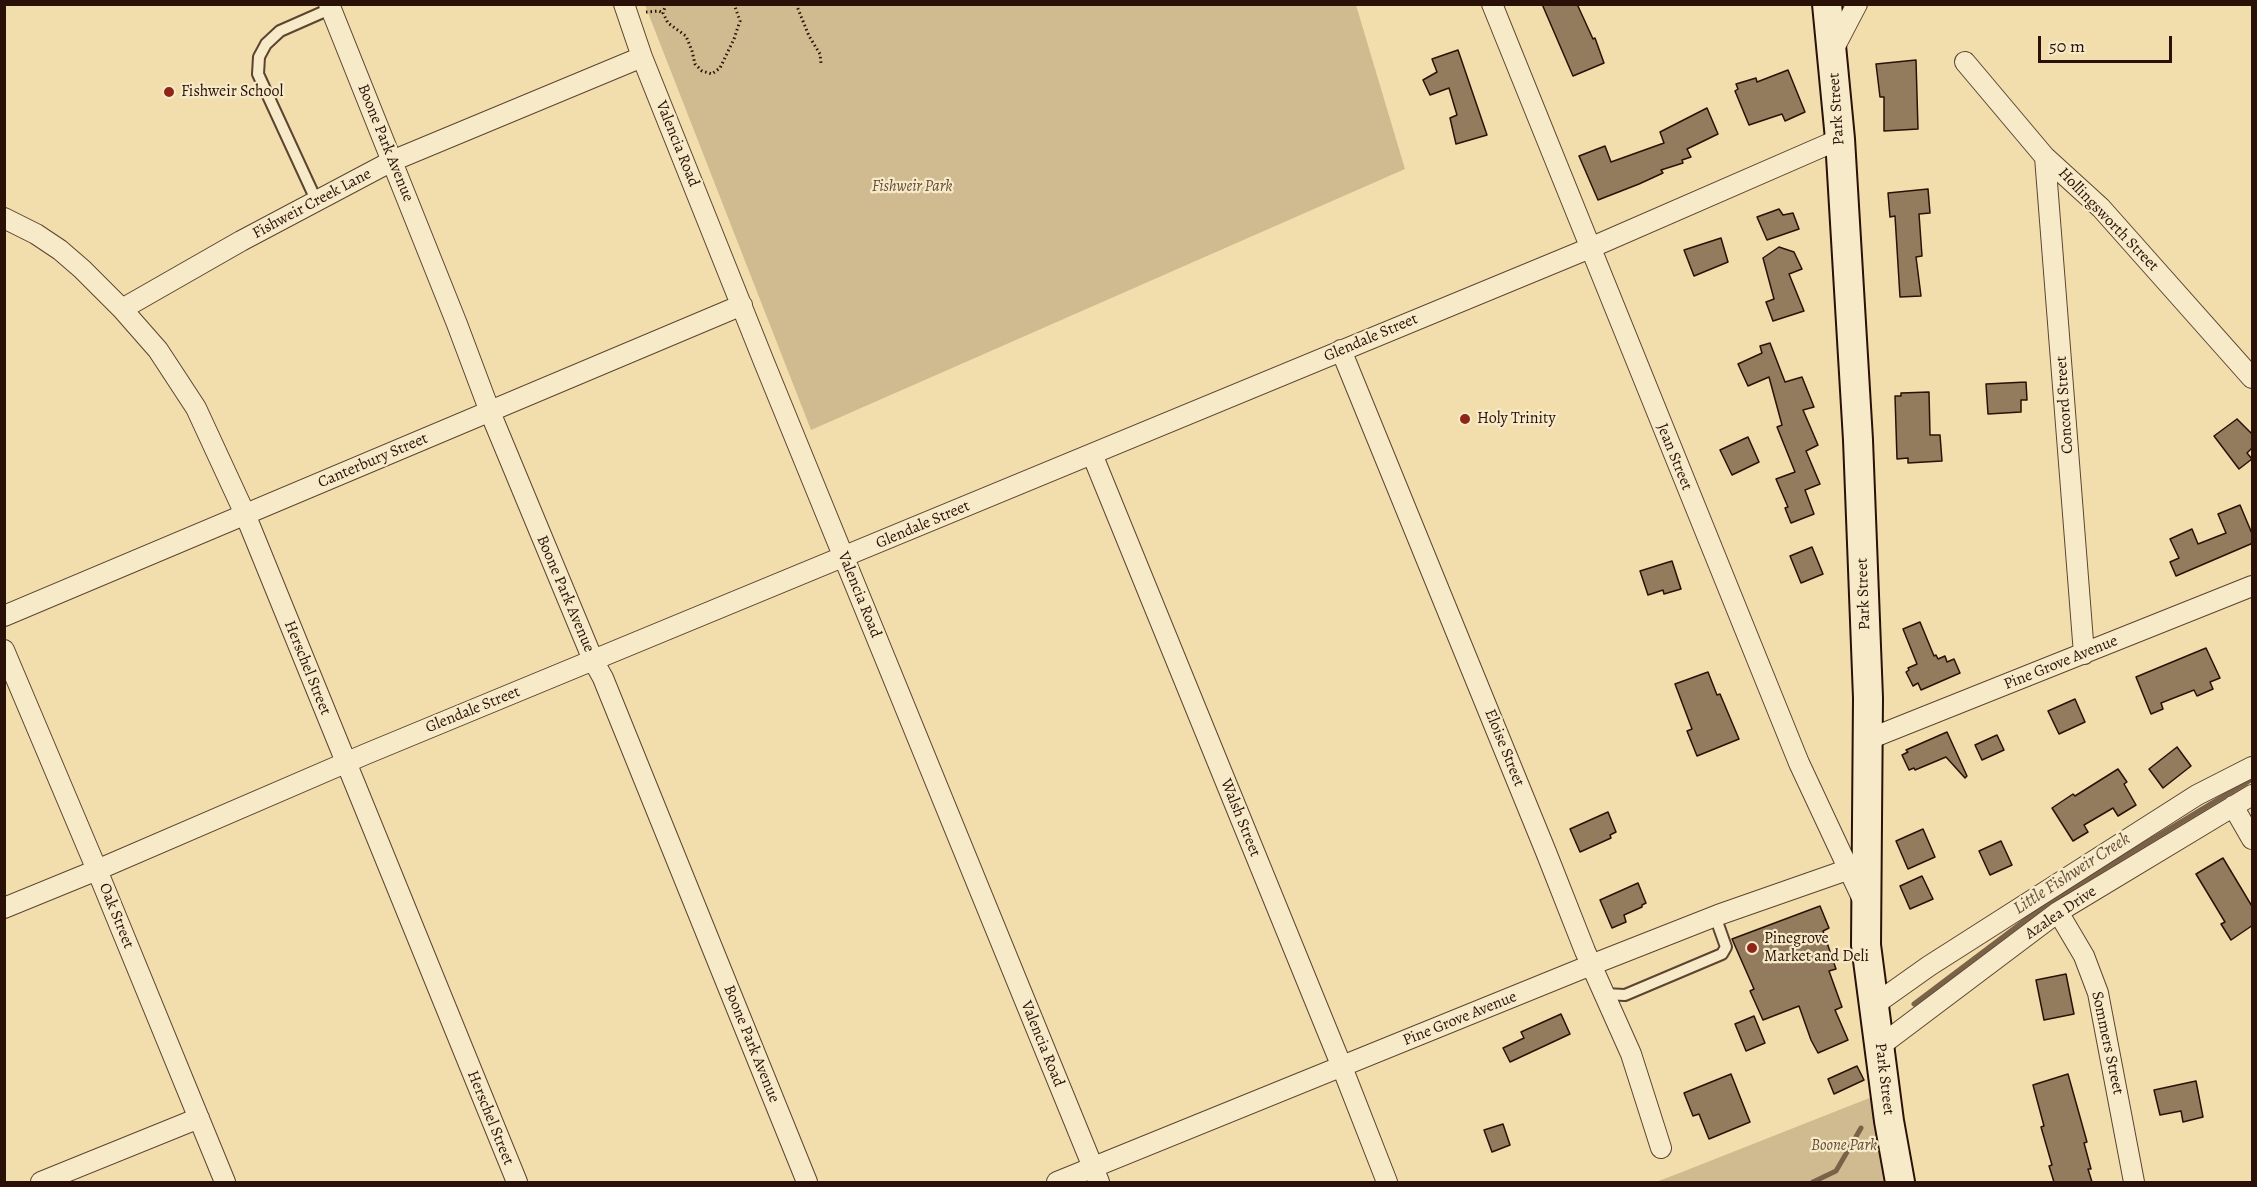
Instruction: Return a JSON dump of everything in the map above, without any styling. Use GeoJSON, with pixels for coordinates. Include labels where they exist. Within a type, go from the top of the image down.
{"type":"FeatureCollection","features":[{"type":"Feature","properties":{"kind":"street","name":"Valencia Road"},"geometry":{"type":"LineString","coordinates":[[624,4],[642,57],[843,558],[1096,1175]]}},
{"type":"Feature","properties":{"kind":"street","name":"Jean Street"},"geometry":{"type":"LineString","coordinates":[[1492,4],[1799,763],[1857,867]]}},
{"type":"Feature","properties":{"kind":"street","name":"Park Street"},"geometry":{"type":"LineString","coordinates":[[1827,4],[1840,139],[1859,452],[1869,739],[1857,867],[1865,904],[1866,945],[1889,1121],[1900,1182]]}},
{"type":"Feature","properties":{"kind":"street"},"geometry":{"type":"LineString","coordinates":[[1833,50],[1857,4]]}},
{"type":"Feature","properties":{"kind":"street","name":"Boone Park Avenue"},"geometry":{"type":"LineString","coordinates":[[329,7],[490,412],[593,660],[608,689],[807,1182]]}},
{"type":"Feature","properties":{"kind":"street","name":"Fishweir Creek Lane"},"geometry":{"type":"LineString","coordinates":[[122,309],[241,241],[392,161],[642,57]]}},
{"type":"Feature","properties":{"kind":"street","name":"Hollingsworth Street"},"geometry":{"type":"LineString","coordinates":[[1965,62],[2046,156],[2101,208],[2253,378]]}},
{"type":"Feature","properties":{"kind":"street","name":"Glendale Street"},"geometry":{"type":"LineString","coordinates":[[4,908],[593,660],[1590,248],[1840,139]]}},
{"type":"Feature","properties":{"kind":"street","name":"Concord Street"},"geometry":{"type":"LineString","coordinates":[[2046,156],[2084,654]]}},
{"type":"Feature","properties":{"kind":"street","name":"Herschel Street"},"geometry":{"type":"LineString","coordinates":[[4,218],[27,229],[60,250],[82,269],[122,309],[158,350],[196,408],[245,514],[517,1182]]}},
{"type":"Feature","properties":{"kind":"street","name":"Canterbury Street"},"geometry":{"type":"LineString","coordinates":[[4,616],[742,305]]}},
{"type":"Feature","properties":{"kind":"street","name":"Eloise Street"},"geometry":{"type":"LineString","coordinates":[[1341,350],[1591,965],[1631,1054],[1661,1148]]}},
{"type":"Feature","properties":{"kind":"street","name":"Walsh Street"},"geometry":{"type":"LineString","coordinates":[[1092,454],[1387,1182]]}},
{"type":"Feature","properties":{"kind":"street","name":"Pine Grove Avenue"},"geometry":{"type":"LineString","coordinates":[[1869,739],[2253,586]]}},
{"type":"Feature","properties":{"kind":"street","name":"Oak Street"},"geometry":{"type":"LineString","coordinates":[[4,650],[98,870],[225,1182]]}},
{"type":"Feature","properties":{"kind":"street","name":"Azalea Drive"},"geometry":{"type":"LineString","coordinates":[[1874,1005],[1929,966],[2197,795],[2253,767]]}},
{"type":"Feature","properties":{"kind":"street","name":"Azalea Drive"},"geometry":{"type":"LineString","coordinates":[[1880,1046],[2058,912],[2253,795]]}},
{"type":"Feature","properties":{"kind":"street"},"geometry":{"type":"LineString","coordinates":[[2234,806],[2253,839]]}},
{"type":"Feature","properties":{"kind":"street","name":"Pine Grove Avenue"},"geometry":{"type":"LineString","coordinates":[[1057,1182],[1096,1175],[1235,1109],[1716,916],[1857,867]]}},
{"type":"Feature","properties":{"kind":"street","name":"Sommers Street"},"geometry":{"type":"LineString","coordinates":[[2058,912],[2084,956],[2098,993],[2134,1182]]}},
{"type":"Feature","properties":{"kind":"street"},"geometry":{"type":"LineString","coordinates":[[41,1182],[199,1118]]}},
{"type":"Feature","properties":{"kind":"lane"},"geometry":{"type":"LineString","coordinates":[[317,202],[258,74],[259,57],[266,44],[280,31],[329,7]]}},
{"type":"Feature","properties":{"kind":"lane"},"geometry":{"type":"LineString","coordinates":[[1604,994],[1624,995],[1722,954],[1726,947],[1716,916]]}},
{"type":"Feature","properties":{"kind":"path"},"geometry":{"type":"LineString","coordinates":[[663,13],[666,4]]}},
{"type":"Feature","properties":{"kind":"path"},"geometry":{"type":"LineString","coordinates":[[646,12],[663,13],[668,23],[686,36],[695,64],[702,71],[712,74],[720,68],[740,21],[734,4]]}},
{"type":"Feature","properties":{"kind":"path"},"geometry":{"type":"LineString","coordinates":[[796,4],[809,36],[820,54],[821,63]]}},
{"type":"Feature","properties":{"kind":"green space","name":"Fishweir Park"},"geometry":{"type":"Polygon","coordinates":[[[645,5],[1356,5],[1405,169],[811,430],[645,5]]]}},
{"type":"Feature","properties":{"kind":"green space","name":"Boone Park"},"geometry":{"type":"Polygon","coordinates":[[[1872,1097],[1887,1182],[1656,1182],[1682,1172],[1872,1097]]]}},
{"type":"Feature","properties":{"kind":"building"},"geometry":{"type":"Polygon","coordinates":[[[1542,4],[1577,4],[1593,39],[1595,38],[1604,63],[1573,76],[1542,4]]]}},
{"type":"Feature","properties":{"kind":"building"},"geometry":{"type":"Polygon","coordinates":[[[1458,50],[1487,135],[1456,144],[1450,118],[1457,115],[1449,88],[1430,95],[1423,80],[1437,72],[1432,59],[1458,50]]]}},
{"type":"Feature","properties":{"kind":"building"},"geometry":{"type":"Polygon","coordinates":[[[1916,60],[1918,129],[1884,131],[1884,97],[1880,97],[1876,64],[1916,60]]]}},
{"type":"Feature","properties":{"kind":"building"},"geometry":{"type":"Polygon","coordinates":[[[1788,70],[1805,112],[1785,121],[1782,114],[1749,125],[1735,91],[1738,89],[1736,84],[1756,78],[1757,82],[1788,70]]]}},
{"type":"Feature","properties":{"kind":"building"},"geometry":{"type":"Polygon","coordinates":[[[1707,108],[1718,134],[1687,149],[1691,157],[1682,160],[1683,163],[1661,170],[1663,173],[1598,200],[1579,156],[1605,146],[1611,162],[1664,143],[1660,132],[1707,108]]]}},
{"type":"Feature","properties":{"kind":"building"},"geometry":{"type":"Polygon","coordinates":[[[1928,189],[1930,213],[1919,214],[1922,256],[1916,257],[1921,296],[1900,297],[1895,216],[1890,217],[1888,193],[1928,189]]]}},
{"type":"Feature","properties":{"kind":"building"},"geometry":{"type":"Polygon","coordinates":[[[1779,209],[1783,215],[1793,213],[1799,229],[1767,240],[1757,217],[1779,209]]]}},
{"type":"Feature","properties":{"kind":"building"},"geometry":{"type":"Polygon","coordinates":[[[1721,238],[1728,262],[1694,276],[1684,250],[1721,238]]]}},
{"type":"Feature","properties":{"kind":"building"},"geometry":{"type":"Polygon","coordinates":[[[1779,247],[1794,252],[1802,269],[1789,274],[1804,311],[1773,321],[1766,302],[1774,299],[1763,258],[1779,247]]]}},
{"type":"Feature","properties":{"kind":"building"},"geometry":{"type":"Polygon","coordinates":[[[1770,343],[1785,382],[1802,377],[1814,407],[1803,410],[1818,445],[1806,451],[1820,484],[1805,490],[1814,514],[1791,523],[1785,508],[1788,507],[1776,479],[1795,472],[1777,427],[1782,425],[1769,377],[1748,386],[1738,364],[1762,353],[1760,346],[1770,343]]]}},
{"type":"Feature","properties":{"kind":"building"},"geometry":{"type":"Polygon","coordinates":[[[2026,382],[2027,400],[2021,400],[2021,412],[1988,414],[1986,384],[2026,382]]]}},
{"type":"Feature","properties":{"kind":"building"},"geometry":{"type":"Polygon","coordinates":[[[1929,392],[1930,435],[1940,435],[1942,461],[1908,463],[1908,458],[1897,459],[1895,396],[1901,396],[1901,393],[1929,392]]]}},
{"type":"Feature","properties":{"kind":"building"},"geometry":{"type":"Polygon","coordinates":[[[2237,419],[2253,435],[2253,447],[2247,453],[2252,459],[2239,469],[2214,436],[2237,419]]]}},
{"type":"Feature","properties":{"kind":"building"},"geometry":{"type":"Polygon","coordinates":[[[1748,437],[1759,462],[1732,475],[1720,450],[1748,437]]]}},
{"type":"Feature","properties":{"kind":"building"},"geometry":{"type":"Polygon","coordinates":[[[2240,505],[2253,536],[2253,543],[2176,576],[2170,562],[2179,558],[2170,539],[2192,529],[2198,544],[2226,533],[2218,514],[2240,505]]]}},
{"type":"Feature","properties":{"kind":"building"},"geometry":{"type":"Polygon","coordinates":[[[1812,547],[1823,574],[1801,583],[1790,556],[1812,547]]]}},
{"type":"Feature","properties":{"kind":"building"},"geometry":{"type":"Polygon","coordinates":[[[1672,561],[1681,589],[1664,594],[1663,590],[1648,595],[1640,571],[1672,561]]]}},
{"type":"Feature","properties":{"kind":"building"},"geometry":{"type":"Polygon","coordinates":[[[1920,622],[1934,656],[1936,655],[1938,659],[1945,656],[1947,662],[1954,659],[1960,673],[1921,690],[1918,683],[1913,686],[1906,672],[1908,668],[1917,664],[1903,629],[1920,622]]]}},
{"type":"Feature","properties":{"kind":"building"},"geometry":{"type":"Polygon","coordinates":[[[2206,648],[2220,678],[2210,682],[2213,689],[2197,696],[2194,690],[2161,703],[2163,709],[2151,714],[2136,677],[2206,648]]]}},
{"type":"Feature","properties":{"kind":"building"},"geometry":{"type":"Polygon","coordinates":[[[1708,672],[1739,739],[1697,756],[1687,731],[1692,729],[1675,684],[1708,672]]]}},
{"type":"Feature","properties":{"kind":"building"},"geometry":{"type":"Polygon","coordinates":[[[2075,699],[2085,722],[2059,734],[2048,711],[2075,699]]]}},
{"type":"Feature","properties":{"kind":"building"},"geometry":{"type":"Polygon","coordinates":[[[1947,732],[1967,776],[1965,778],[1946,757],[1915,770],[1914,768],[1909,770],[1902,755],[1908,752],[1906,750],[1947,732]]]}},
{"type":"Feature","properties":{"kind":"building"},"geometry":{"type":"Polygon","coordinates":[[[1997,735],[2004,750],[1982,760],[1975,745],[1997,735]]]}},
{"type":"Feature","properties":{"kind":"building"},"geometry":{"type":"Polygon","coordinates":[[[2177,747],[2191,766],[2163,788],[2149,769],[2177,747]]]}},
{"type":"Feature","properties":{"kind":"building"},"geometry":{"type":"Polygon","coordinates":[[[2118,769],[2127,782],[2124,784],[2136,805],[2118,816],[2113,808],[2084,825],[2088,832],[2073,841],[2052,808],[2118,769]]]}},
{"type":"Feature","properties":{"kind":"building"},"geometry":{"type":"Polygon","coordinates":[[[1608,812],[1616,832],[1610,835],[1611,838],[1580,852],[1570,829],[1608,812]]]}},
{"type":"Feature","properties":{"kind":"building"},"geometry":{"type":"Polygon","coordinates":[[[1923,829],[1935,857],[1908,869],[1896,841],[1923,829]]]}},
{"type":"Feature","properties":{"kind":"building"},"geometry":{"type":"Polygon","coordinates":[[[2001,841],[2012,865],[1990,875],[1979,851],[2001,841]]]}},
{"type":"Feature","properties":{"kind":"building"},"geometry":{"type":"Polygon","coordinates":[[[2223,858],[2253,908],[2253,925],[2231,940],[2221,924],[2225,922],[2196,874],[2223,858]]]}},
{"type":"Feature","properties":{"kind":"building"},"geometry":{"type":"Polygon","coordinates":[[[1922,876],[1933,899],[1910,909],[1900,886],[1922,876]]]}},
{"type":"Feature","properties":{"kind":"building"},"geometry":{"type":"Polygon","coordinates":[[[1638,883],[1646,903],[1624,915],[1626,922],[1612,928],[1600,900],[1638,883]]]}},
{"type":"Feature","properties":{"kind":"building"},"geometry":{"type":"Polygon","coordinates":[[[1820,906],[1829,928],[1823,931],[1836,969],[1829,971],[1842,1007],[1835,1010],[1848,1040],[1818,1053],[1799,1006],[1763,1020],[1750,991],[1754,989],[1732,939],[1820,906]]]}},
{"type":"Feature","properties":{"kind":"building"},"geometry":{"type":"Polygon","coordinates":[[[2066,974],[2074,1014],[2044,1020],[2036,980],[2066,974]]]}},
{"type":"Feature","properties":{"kind":"building"},"geometry":{"type":"Polygon","coordinates":[[[1561,1014],[1570,1034],[1510,1062],[1503,1048],[1524,1038],[1521,1032],[1561,1014]]]}},
{"type":"Feature","properties":{"kind":"building"},"geometry":{"type":"Polygon","coordinates":[[[1754,1016],[1765,1043],[1746,1051],[1735,1024],[1754,1016]]]}},
{"type":"Feature","properties":{"kind":"building"},"geometry":{"type":"Polygon","coordinates":[[[1857,1066],[1864,1080],[1834,1094],[1828,1079],[1857,1066]]]}},
{"type":"Feature","properties":{"kind":"building"},"geometry":{"type":"Polygon","coordinates":[[[1731,1074],[1750,1122],[1709,1139],[1699,1114],[1693,1116],[1684,1093],[1731,1074]]]}},
{"type":"Feature","properties":{"kind":"building"},"geometry":{"type":"Polygon","coordinates":[[[2068,1074],[2087,1142],[2084,1143],[2092,1182],[2054,1182],[2049,1166],[2052,1165],[2041,1127],[2044,1126],[2033,1085],[2068,1074]]]}},
{"type":"Feature","properties":{"kind":"building"},"geometry":{"type":"Polygon","coordinates":[[[2196,1081],[2203,1117],[2183,1122],[2181,1111],[2160,1115],[2154,1090],[2196,1081]]]}},
{"type":"Feature","properties":{"kind":"building"},"geometry":{"type":"Polygon","coordinates":[[[1503,1124],[1510,1145],[1492,1152],[1484,1130],[1503,1124]]]}},
{"type":"Feature","properties":{"kind":"waterway","name":"Little Fishweir Creek"},"geometry":{"type":"LineString","coordinates":[[1914,1004],[2052,900],[2252,779]]}},
{"type":"Feature","properties":{"kind":"waterway","name":"Little Fishweir Creek"},"geometry":{"type":"LineString","coordinates":[[1813,1182],[1836,1171],[1861,1128]]}},
{"type":"Feature","properties":{"kind":"place","name":"Fishweir School"},"geometry":{"type":"Point","coordinates":[169,92]}},
{"type":"Feature","properties":{"kind":"place","name":"Holy Trinity"},"geometry":{"type":"Point","coordinates":[1465,419]}},
{"type":"Feature","properties":{"kind":"place","name":"Pinegrove Market and Deli"},"geometry":{"type":"Point","coordinates":[1752,948]}}]}
